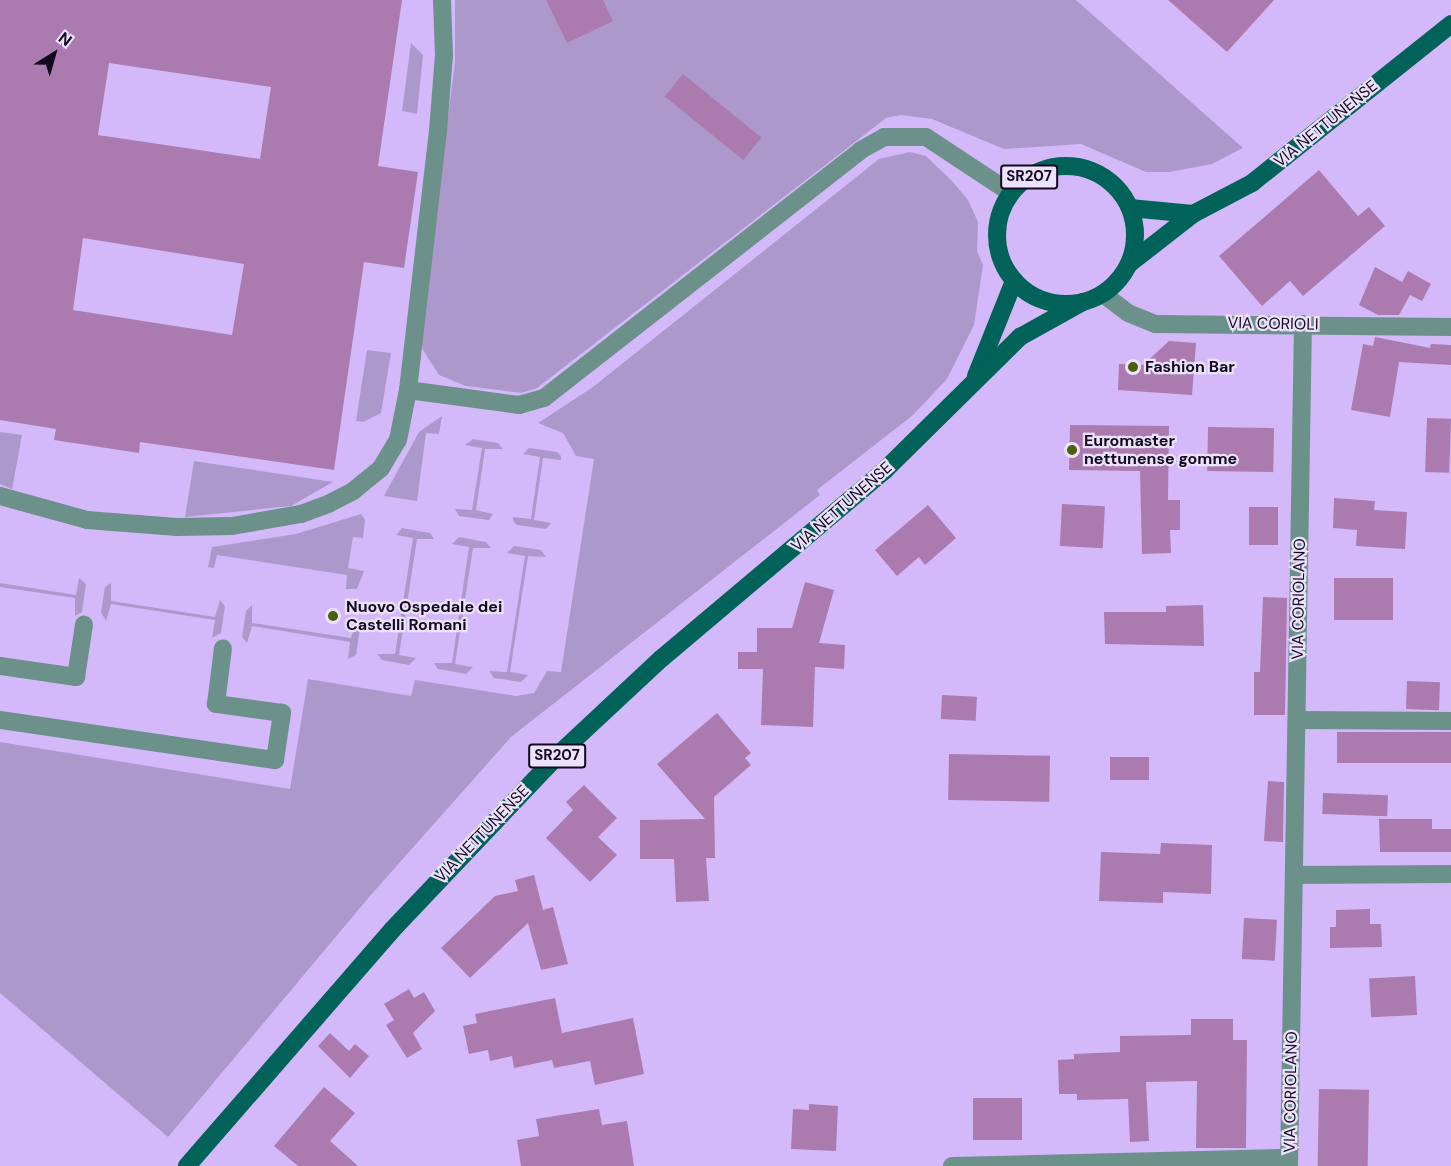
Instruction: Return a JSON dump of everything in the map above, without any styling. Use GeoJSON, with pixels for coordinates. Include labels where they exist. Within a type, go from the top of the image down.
{"type":"FeatureCollection","features":[{"type":"Feature","properties":{"kind":"main road","name":"VIA NETTUNENSE"},"geometry":{"type":"LineString","coordinates":[[1129,264],[1193,214],[1242,191],[1451,24]]}},
{"type":"Feature","properties":{"kind":"main road","name":"SR207"},"geometry":{"type":"LineString","coordinates":[[1129,264],[1103,294],[1083,303],[1046,302],[1014,281],[1002,261],[997,237],[1000,214],[1011,193],[1029,177],[1051,168],[1074,166],[1097,174],[1116,188],[1130,208]]}},
{"type":"Feature","properties":{"kind":"main road"},"geometry":{"type":"LineString","coordinates":[[1129,264],[1135,231],[1130,208],[1193,214]]}},
{"type":"Feature","properties":{"kind":"main road","name":"VIA NETTUNENSE"},"geometry":{"type":"LineString","coordinates":[[970,389],[1014,281]]}},
{"type":"Feature","properties":{"kind":"main road","name":"VIA NETTUNENSE"},"geometry":{"type":"LineString","coordinates":[[187,1166],[392,930],[560,753],[662,658],[861,491],[970,389],[1027,331],[1083,303]]}},
{"type":"Feature","properties":{"kind":"street"},"geometry":{"type":"LineString","coordinates":[[0,496],[76,518],[177,527],[232,525],[301,514],[342,498],[381,468],[398,440],[408,390],[438,131],[444,55],[442,0]]}},
{"type":"Feature","properties":{"kind":"street"},"geometry":{"type":"LineString","coordinates":[[408,390],[510,404],[544,398],[861,150],[884,137],[926,136],[1011,193]]}},
{"type":"Feature","properties":{"kind":"street","name":"VIA CORIOLI"},"geometry":{"type":"LineString","coordinates":[[1103,294],[1128,314],[1155,324],[1451,327]]}},
{"type":"Feature","properties":{"kind":"street","name":"VIA CORIOLANO"},"geometry":{"type":"LineString","coordinates":[[1289,1162],[1303,324]]}},
{"type":"Feature","properties":{"kind":"street"},"geometry":{"type":"LineString","coordinates":[[0,666],[76,677],[84,626]]}},
{"type":"Feature","properties":{"kind":"street"},"geometry":{"type":"LineString","coordinates":[[0,720],[275,760],[282,713],[216,704],[224,648]]}},
{"type":"Feature","properties":{"kind":"street"},"geometry":{"type":"LineString","coordinates":[[1298,720],[1451,722]]}},
{"type":"Feature","properties":{"kind":"street"},"geometry":{"type":"LineString","coordinates":[[1295,875],[1451,874]]}},
{"type":"Feature","properties":{"kind":"street"},"geometry":{"type":"LineString","coordinates":[[952,1166],[1289,1162]]}},
{"type":"Feature","properties":{"kind":"shaded area"},"geometry":{"type":"Polygon","coordinates":[[[455,0],[1076,0],[1243,148],[1212,164],[1169,172],[1146,172],[1081,144],[1004,149],[932,119],[901,115],[886,118],[537,388],[521,393],[466,386],[439,375],[423,350],[420,335],[455,62],[455,0]]]}},
{"type":"Feature","properties":{"kind":"shaded area"},"geometry":{"type":"Polygon","coordinates":[[[411,43],[423,55],[417,114],[402,111],[411,43]]]}},
{"type":"Feature","properties":{"kind":"shaded area"},"geometry":{"type":"Polygon","coordinates":[[[910,152],[926,156],[952,181],[968,200],[978,222],[977,251],[983,265],[974,325],[947,379],[913,415],[817,490],[820,495],[511,737],[370,896],[168,1137],[0,993],[0,742],[290,789],[308,679],[411,696],[415,680],[516,696],[534,693],[547,671],[561,672],[594,459],[576,456],[563,433],[538,423],[593,387],[879,159],[910,152]]]}},
{"type":"Feature","properties":{"kind":"shaded area"},"geometry":{"type":"Polygon","coordinates":[[[367,350],[391,353],[381,413],[363,422],[356,421],[367,350]]]}},
{"type":"Feature","properties":{"kind":"shaded area"},"geometry":{"type":"Polygon","coordinates":[[[442,416],[439,434],[426,433],[417,501],[384,496],[419,432],[442,416]]]}},
{"type":"Feature","properties":{"kind":"shaded area"},"geometry":{"type":"Polygon","coordinates":[[[0,432],[22,435],[12,489],[0,484],[0,432]]]}},
{"type":"Feature","properties":{"kind":"shaded area"},"geometry":{"type":"Polygon","coordinates":[[[473,439],[498,443],[503,449],[485,449],[476,510],[493,514],[489,520],[459,516],[455,509],[472,510],[482,448],[465,445],[473,439]]]}},
{"type":"Feature","properties":{"kind":"shaded area"},"geometry":{"type":"Polygon","coordinates":[[[529,448],[557,452],[561,456],[561,460],[543,458],[534,520],[551,523],[546,529],[517,525],[513,521],[513,517],[531,519],[540,457],[523,454],[529,448]]]}},
{"type":"Feature","properties":{"kind":"shaded area"},"geometry":{"type":"Polygon","coordinates":[[[194,461],[333,482],[291,506],[185,517],[194,461]]]}},
{"type":"Feature","properties":{"kind":"shaded area"},"geometry":{"type":"Polygon","coordinates":[[[361,514],[365,520],[363,538],[353,537],[348,568],[364,571],[357,589],[346,589],[347,575],[217,555],[214,568],[208,567],[212,547],[296,534],[361,514]]]}},
{"type":"Feature","properties":{"kind":"shaded area"},"geometry":{"type":"Polygon","coordinates":[[[402,528],[430,533],[434,539],[417,539],[399,655],[416,658],[409,665],[382,660],[377,654],[395,654],[413,538],[396,535],[402,528]]]}},
{"type":"Feature","properties":{"kind":"shaded area"},"geometry":{"type":"Polygon","coordinates":[[[459,537],[486,542],[491,548],[473,548],[455,664],[473,667],[466,674],[438,669],[434,663],[452,663],[469,547],[452,544],[459,537]]]}},
{"type":"Feature","properties":{"kind":"shaded area"},"geometry":{"type":"Polygon","coordinates":[[[514,546],[541,550],[546,557],[528,556],[510,672],[528,675],[521,682],[494,678],[489,671],[507,672],[525,556],[507,553],[514,546]]]}},
{"type":"Feature","properties":{"kind":"shaded area"},"geometry":{"type":"Polygon","coordinates":[[[79,578],[86,584],[82,612],[75,616],[75,598],[0,587],[0,583],[76,595],[79,578]]]}},
{"type":"Feature","properties":{"kind":"shaded area"},"geometry":{"type":"Polygon","coordinates":[[[111,583],[111,601],[215,617],[220,600],[225,606],[221,633],[212,638],[215,620],[111,604],[106,621],[101,612],[105,587],[111,583]]]}},
{"type":"Feature","properties":{"kind":"shaded area"},"geometry":{"type":"Polygon","coordinates":[[[252,605],[252,623],[351,638],[356,621],[360,628],[356,655],[348,659],[350,642],[252,626],[247,643],[242,637],[246,611],[252,605]]]}},
{"type":"Feature","properties":{"kind":"building"},"geometry":{"type":"Polygon","coordinates":[[[0,0],[402,0],[378,166],[418,172],[404,268],[364,262],[334,470],[140,442],[139,453],[54,440],[56,429],[0,420],[0,0]],[[109,63],[98,135],[260,159],[271,87],[109,63]],[[83,238],[73,310],[232,335],[244,264],[83,238]]]}},
{"type":"Feature","properties":{"kind":"building"},"geometry":{"type":"Polygon","coordinates":[[[546,0],[603,0],[613,21],[567,43],[546,0]]]}},
{"type":"Feature","properties":{"kind":"building"},"geometry":{"type":"Polygon","coordinates":[[[1168,0],[1274,0],[1227,52],[1168,0]]]}},
{"type":"Feature","properties":{"kind":"building"},"geometry":{"type":"Polygon","coordinates":[[[683,74],[761,138],[743,160],[665,97],[683,74]]]}},
{"type":"Feature","properties":{"kind":"building"},"geometry":{"type":"Polygon","coordinates":[[[1319,170],[1358,216],[1369,207],[1385,226],[1303,296],[1290,281],[1262,306],[1219,256],[1319,170]]]}},
{"type":"Feature","properties":{"kind":"building"},"geometry":{"type":"Polygon","coordinates":[[[1375,267],[1402,282],[1408,271],[1431,284],[1422,301],[1410,295],[1399,315],[1378,315],[1359,305],[1375,267]]]}},
{"type":"Feature","properties":{"kind":"building"},"geometry":{"type":"Polygon","coordinates":[[[1375,337],[1430,348],[1431,344],[1451,345],[1451,365],[1399,362],[1390,417],[1351,410],[1363,344],[1373,346],[1375,337]]]}},
{"type":"Feature","properties":{"kind":"building"},"geometry":{"type":"Polygon","coordinates":[[[1169,341],[1196,343],[1192,395],[1118,390],[1119,364],[1143,365],[1169,341]]]}},
{"type":"Feature","properties":{"kind":"building"},"geometry":{"type":"Polygon","coordinates":[[[1427,418],[1451,419],[1449,473],[1425,472],[1427,418]]]}},
{"type":"Feature","properties":{"kind":"building"},"geometry":{"type":"Polygon","coordinates":[[[1070,425],[1169,426],[1168,500],[1180,500],[1180,530],[1170,530],[1171,553],[1142,554],[1140,471],[1069,470],[1070,425]]]}},
{"type":"Feature","properties":{"kind":"building"},"geometry":{"type":"Polygon","coordinates":[[[1208,427],[1274,428],[1273,472],[1207,471],[1208,427]]]}},
{"type":"Feature","properties":{"kind":"building"},"geometry":{"type":"Polygon","coordinates":[[[1334,498],[1375,501],[1374,510],[1407,512],[1405,549],[1356,546],[1357,530],[1333,528],[1334,498]]]}},
{"type":"Feature","properties":{"kind":"building"},"geometry":{"type":"Polygon","coordinates":[[[1062,504],[1105,506],[1103,548],[1060,546],[1062,504]]]}},
{"type":"Feature","properties":{"kind":"building"},"geometry":{"type":"Polygon","coordinates":[[[928,505],[956,538],[925,565],[919,557],[897,576],[875,550],[928,505]]]}},
{"type":"Feature","properties":{"kind":"building"},"geometry":{"type":"Polygon","coordinates":[[[1249,507],[1278,507],[1278,545],[1249,545],[1249,507]]]}},
{"type":"Feature","properties":{"kind":"building"},"geometry":{"type":"Polygon","coordinates":[[[1334,578],[1393,578],[1393,620],[1334,620],[1334,578]]]}},
{"type":"Feature","properties":{"kind":"building"},"geometry":{"type":"Polygon","coordinates":[[[805,582],[834,590],[819,643],[845,645],[844,669],[815,667],[813,727],[761,725],[763,669],[738,669],[738,652],[757,652],[757,628],[792,628],[805,582]]]}},
{"type":"Feature","properties":{"kind":"building"},"geometry":{"type":"Polygon","coordinates":[[[1263,597],[1287,598],[1285,715],[1254,715],[1254,672],[1260,672],[1263,597]]]}},
{"type":"Feature","properties":{"kind":"building"},"geometry":{"type":"Polygon","coordinates":[[[1203,605],[1204,646],[1105,644],[1104,612],[1166,612],[1166,606],[1203,605]]]}},
{"type":"Feature","properties":{"kind":"building"},"geometry":{"type":"Polygon","coordinates":[[[1407,681],[1440,682],[1439,710],[1406,709],[1407,681]]]}},
{"type":"Feature","properties":{"kind":"building"},"geometry":{"type":"Polygon","coordinates":[[[942,695],[977,697],[976,721],[941,719],[942,695]]]}},
{"type":"Feature","properties":{"kind":"building"},"geometry":{"type":"Polygon","coordinates":[[[717,713],[751,753],[745,758],[751,765],[714,797],[715,858],[706,858],[709,901],[676,902],[674,859],[640,859],[640,820],[705,819],[657,764],[717,713]]]}},
{"type":"Feature","properties":{"kind":"building"},"geometry":{"type":"Polygon","coordinates":[[[1337,732],[1451,732],[1451,763],[1337,763],[1337,732]]]}},
{"type":"Feature","properties":{"kind":"building"},"geometry":{"type":"Polygon","coordinates":[[[949,754],[1050,756],[1049,802],[948,800],[949,754]]]}},
{"type":"Feature","properties":{"kind":"building"},"geometry":{"type":"Polygon","coordinates":[[[1110,757],[1149,757],[1149,780],[1110,780],[1110,757]]]}},
{"type":"Feature","properties":{"kind":"building"},"geometry":{"type":"Polygon","coordinates":[[[1268,781],[1284,782],[1283,842],[1264,841],[1268,781]]]}},
{"type":"Feature","properties":{"kind":"building"},"geometry":{"type":"Polygon","coordinates":[[[584,785],[617,818],[598,837],[617,855],[590,882],[546,838],[573,810],[566,802],[584,785]]]}},
{"type":"Feature","properties":{"kind":"building"},"geometry":{"type":"Polygon","coordinates":[[[1323,793],[1388,795],[1387,816],[1322,814],[1323,793]]]}},
{"type":"Feature","properties":{"kind":"building"},"geometry":{"type":"Polygon","coordinates":[[[1379,819],[1432,819],[1432,829],[1451,829],[1451,852],[1380,852],[1379,819]]]}},
{"type":"Feature","properties":{"kind":"building"},"geometry":{"type":"Polygon","coordinates":[[[1161,843],[1212,845],[1211,894],[1163,892],[1163,903],[1099,901],[1101,852],[1160,854],[1161,843]]]}},
{"type":"Feature","properties":{"kind":"building"},"geometry":{"type":"Polygon","coordinates":[[[534,875],[543,910],[553,907],[568,964],[541,970],[528,923],[470,978],[441,948],[495,896],[518,891],[515,880],[534,875]]]}},
{"type":"Feature","properties":{"kind":"building"},"geometry":{"type":"Polygon","coordinates":[[[1370,909],[1370,924],[1381,924],[1382,947],[1330,948],[1330,927],[1336,927],[1336,910],[1370,909]]]}},
{"type":"Feature","properties":{"kind":"building"},"geometry":{"type":"Polygon","coordinates":[[[1244,918],[1277,920],[1275,961],[1242,959],[1244,918]]]}},
{"type":"Feature","properties":{"kind":"building"},"geometry":{"type":"Polygon","coordinates":[[[1415,976],[1417,1015],[1371,1017],[1369,978],[1415,976]]]}},
{"type":"Feature","properties":{"kind":"building"},"geometry":{"type":"Polygon","coordinates":[[[409,989],[414,998],[424,992],[435,1011],[413,1033],[422,1049],[407,1058],[386,1025],[394,1020],[384,1004],[409,989]]]}},
{"type":"Feature","properties":{"kind":"building"},"geometry":{"type":"Polygon","coordinates":[[[555,998],[562,1033],[633,1018],[644,1074],[595,1085],[590,1061],[554,1068],[552,1060],[514,1068],[512,1056],[490,1061],[488,1050],[469,1054],[463,1026],[477,1023],[475,1014],[555,998]]]}},
{"type":"Feature","properties":{"kind":"building"},"geometry":{"type":"Polygon","coordinates":[[[1191,1019],[1233,1019],[1233,1040],[1247,1040],[1246,1148],[1196,1148],[1197,1081],[1146,1082],[1149,1141],[1130,1142],[1128,1099],[1077,1100],[1077,1094],[1059,1094],[1058,1060],[1074,1059],[1074,1054],[1120,1052],[1120,1036],[1191,1035],[1191,1019]]]}},
{"type":"Feature","properties":{"kind":"building"},"geometry":{"type":"Polygon","coordinates":[[[330,1033],[349,1051],[355,1044],[369,1056],[350,1078],[318,1046],[330,1033]]]}},
{"type":"Feature","properties":{"kind":"building"},"geometry":{"type":"Polygon","coordinates":[[[324,1087],[355,1113],[330,1141],[358,1166],[298,1166],[274,1146],[324,1087]]]}},
{"type":"Feature","properties":{"kind":"building"},"geometry":{"type":"Polygon","coordinates":[[[1319,1089],[1369,1090],[1368,1166],[1318,1166],[1319,1089]]]}},
{"type":"Feature","properties":{"kind":"building"},"geometry":{"type":"Polygon","coordinates":[[[973,1098],[1022,1098],[1022,1140],[973,1140],[973,1098]]]}},
{"type":"Feature","properties":{"kind":"building"},"geometry":{"type":"Polygon","coordinates":[[[809,1104],[838,1106],[836,1151],[791,1149],[793,1109],[809,1110],[809,1104]]]}},
{"type":"Feature","properties":{"kind":"building"},"geometry":{"type":"Polygon","coordinates":[[[599,1109],[602,1125],[627,1121],[634,1166],[521,1166],[517,1140],[539,1136],[536,1119],[599,1109]]]}},
{"type":"Feature","properties":{"kind":"place","name":"Fashion Bar"},"geometry":{"type":"Point","coordinates":[1133,367]}},
{"type":"Feature","properties":{"kind":"place","name":"Euromaster nettunense gomme"},"geometry":{"type":"Point","coordinates":[1072,450]}},
{"type":"Feature","properties":{"kind":"place","name":"Nuovo Ospedale dei Castelli Romani"},"geometry":{"type":"Point","coordinates":[333,616]}}]}
